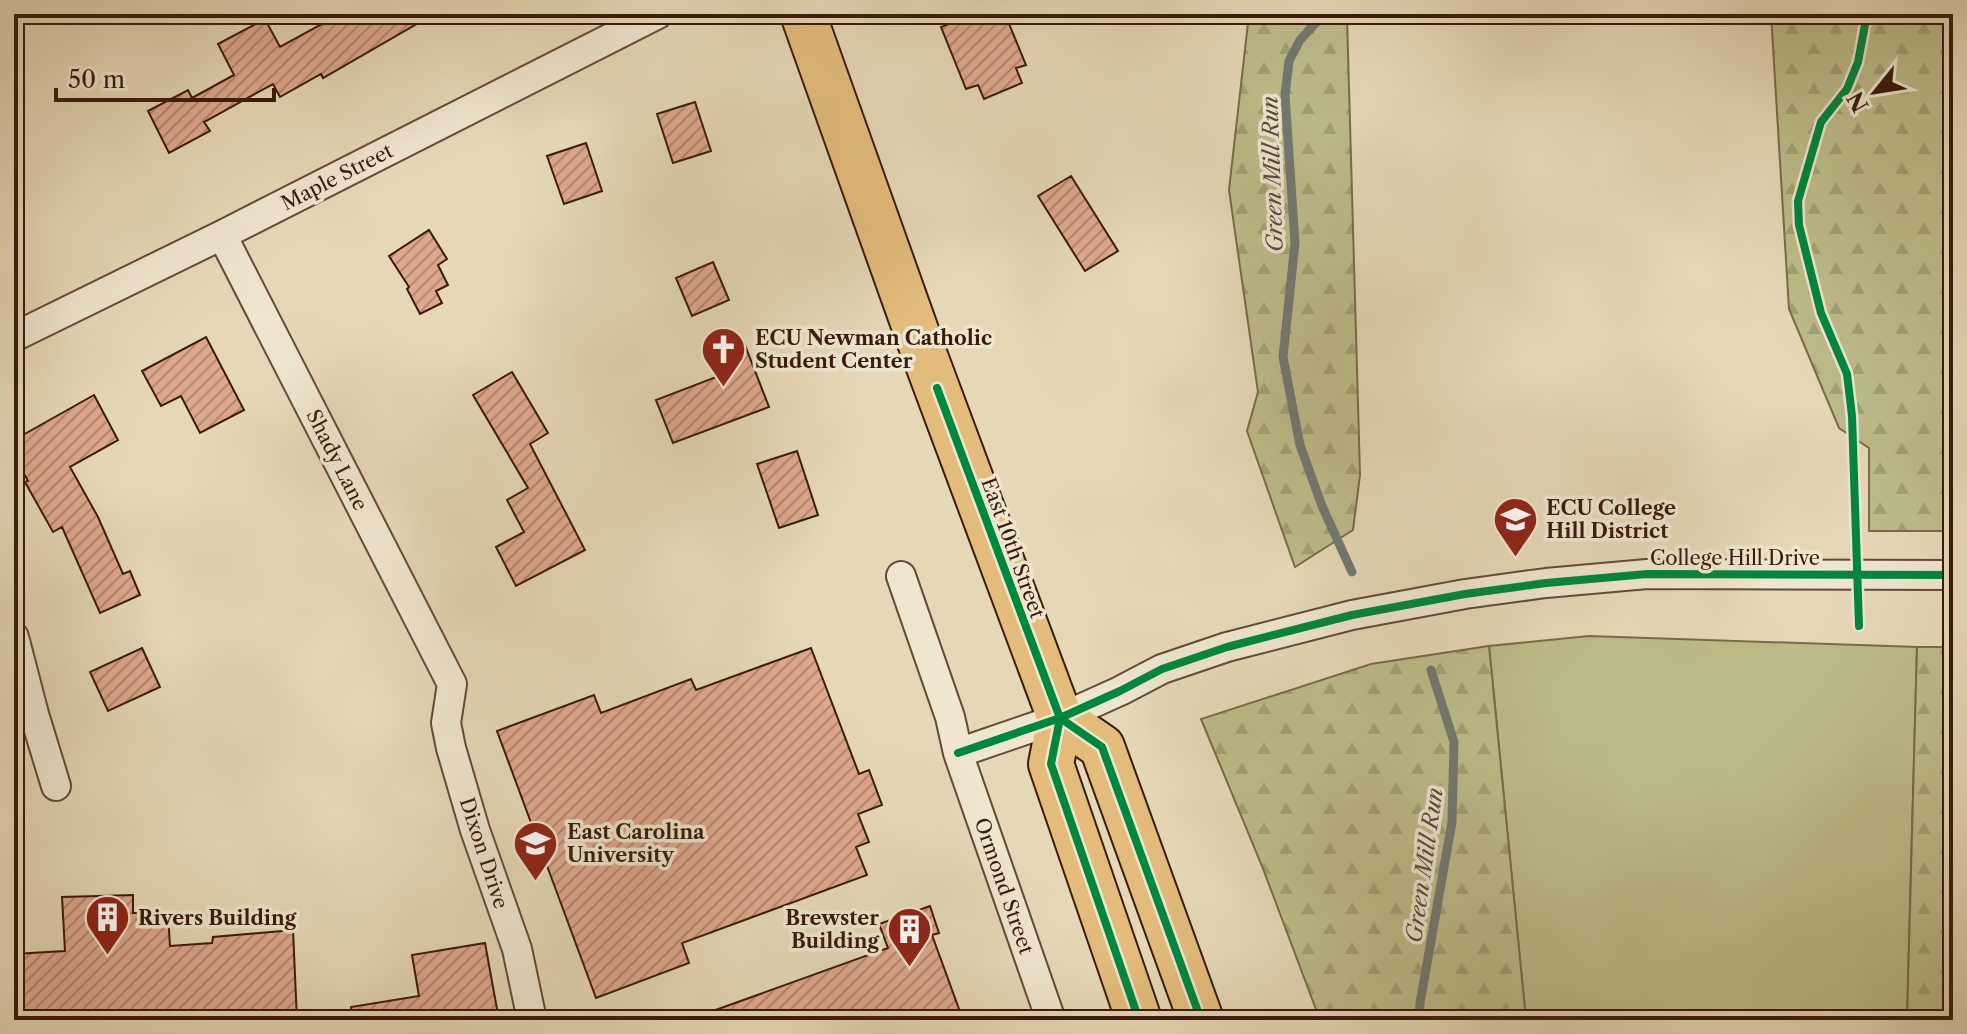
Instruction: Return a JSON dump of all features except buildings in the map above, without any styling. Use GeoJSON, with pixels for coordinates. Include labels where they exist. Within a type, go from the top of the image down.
{"type":"FeatureCollection","features":[{"type":"Feature","properties":{"kind":"main road","name":"East 10th Street"},"geometry":{"type":"LineString","coordinates":[[803,14],[926,359],[1060,718]]}},
{"type":"Feature","properties":{"kind":"main road"},"geometry":{"type":"LineString","coordinates":[[1139,1020],[1051,764],[1060,718],[1102,747],[1201,1020]]}},
{"type":"Feature","properties":{"kind":"street","name":"Maple Street"},"geometry":{"type":"LineString","coordinates":[[14,337],[658,14]]}},
{"type":"Feature","properties":{"kind":"street","name":"Shady Lane"},"geometry":{"type":"LineString","coordinates":[[222,235],[452,684]]}},
{"type":"Feature","properties":{"kind":"street","name":"College Hill Drive"},"geometry":{"type":"LineString","coordinates":[[1060,718],[1162,669],[1227,647],[1352,615],[1465,594],[1647,574],[1953,575]]}},
{"type":"Feature","properties":{"kind":"street","name":"Ormond Street"},"geometry":{"type":"LineString","coordinates":[[901,576],[950,717],[958,753],[1051,1020]]}},
{"type":"Feature","properties":{"kind":"street"},"geometry":{"type":"LineString","coordinates":[[14,637],[56,786]]}},
{"type":"Feature","properties":{"kind":"street","name":"Dixon Drive"},"geometry":{"type":"LineString","coordinates":[[452,684],[446,723],[451,748],[475,830],[517,949],[532,1020]]}},
{"type":"Feature","properties":{"kind":"street"},"geometry":{"type":"LineString","coordinates":[[958,753],[1060,718]]}},
{"type":"Feature","properties":{"kind":"green space"},"geometry":{"type":"Polygon","coordinates":[[[1249,14],[1375,14],[1347,17],[1360,475],[1353,530],[1295,567],[1247,431],[1258,392],[1229,190],[1249,14]]]}},
{"type":"Feature","properties":{"kind":"green space"},"geometry":{"type":"Polygon","coordinates":[[[1771,14],[1953,14],[1953,531],[1869,531],[1869,448],[1839,428],[1789,309],[1771,14]]]}},
{"type":"Feature","properties":{"kind":"green space"},"geometry":{"type":"Polygon","coordinates":[[[1589,636],[1917,647],[1907,1020],[1526,1020],[1489,646],[1589,636]]]}},
{"type":"Feature","properties":{"kind":"green space"},"geometry":{"type":"Polygon","coordinates":[[[1489,646],[1526,1020],[1337,1020],[1317,1012],[1262,866],[1201,719],[1371,664],[1489,646]]]}},
{"type":"Feature","properties":{"kind":"green space"},"geometry":{"type":"Polygon","coordinates":[[[1917,647],[1953,647],[1953,1020],[1907,1020],[1917,647]]]}},
{"type":"Feature","properties":{"kind":"waterway","name":"Green Mill Run"},"geometry":{"type":"LineString","coordinates":[[1324,14],[1300,40],[1289,61],[1285,95],[1295,243],[1283,357],[1300,445],[1322,506],[1352,572]]}},
{"type":"Feature","properties":{"kind":"waterway","name":"Green Mill Run"},"geometry":{"type":"LineString","coordinates":[[1419,1020],[1452,822],[1454,742],[1431,670]]}},
{"type":"Feature","properties":{"kind":"cycle path"},"geometry":{"type":"LineString","coordinates":[[1859,626],[1852,416],[1847,374],[1821,313],[1799,225],[1798,201],[1821,122],[1847,89],[1858,62],[1867,14]]}},
{"type":"Feature","properties":{"kind":"cycle path"},"geometry":{"type":"LineString","coordinates":[[937,388],[1060,718],[1051,764],[1139,1020]]}},
{"type":"Feature","properties":{"kind":"cycle path"},"geometry":{"type":"LineString","coordinates":[[958,753],[1060,718],[1162,669],[1227,647],[1352,615],[1465,594],[1647,574],[1953,575]]}},
{"type":"Feature","properties":{"kind":"cycle path"},"geometry":{"type":"LineString","coordinates":[[1060,718],[1102,747],[1201,1020]]}},
{"type":"Feature","properties":{"kind":"place","name":"ECU Newman Catholic Student Center"},"geometry":{"type":"Point","coordinates":[724,388]}},
{"type":"Feature","properties":{"kind":"place","name":"ECU College Hill District"},"geometry":{"type":"Point","coordinates":[1515,558]}},
{"type":"Feature","properties":{"kind":"place","name":"East Carolina University"},"geometry":{"type":"Point","coordinates":[536,883]}},
{"type":"Feature","properties":{"kind":"place","name":"Rivers Building"},"geometry":{"type":"Point","coordinates":[107,957]}},
{"type":"Feature","properties":{"kind":"place","name":"Brewster Building"},"geometry":{"type":"Point","coordinates":[910,968]}}]}
